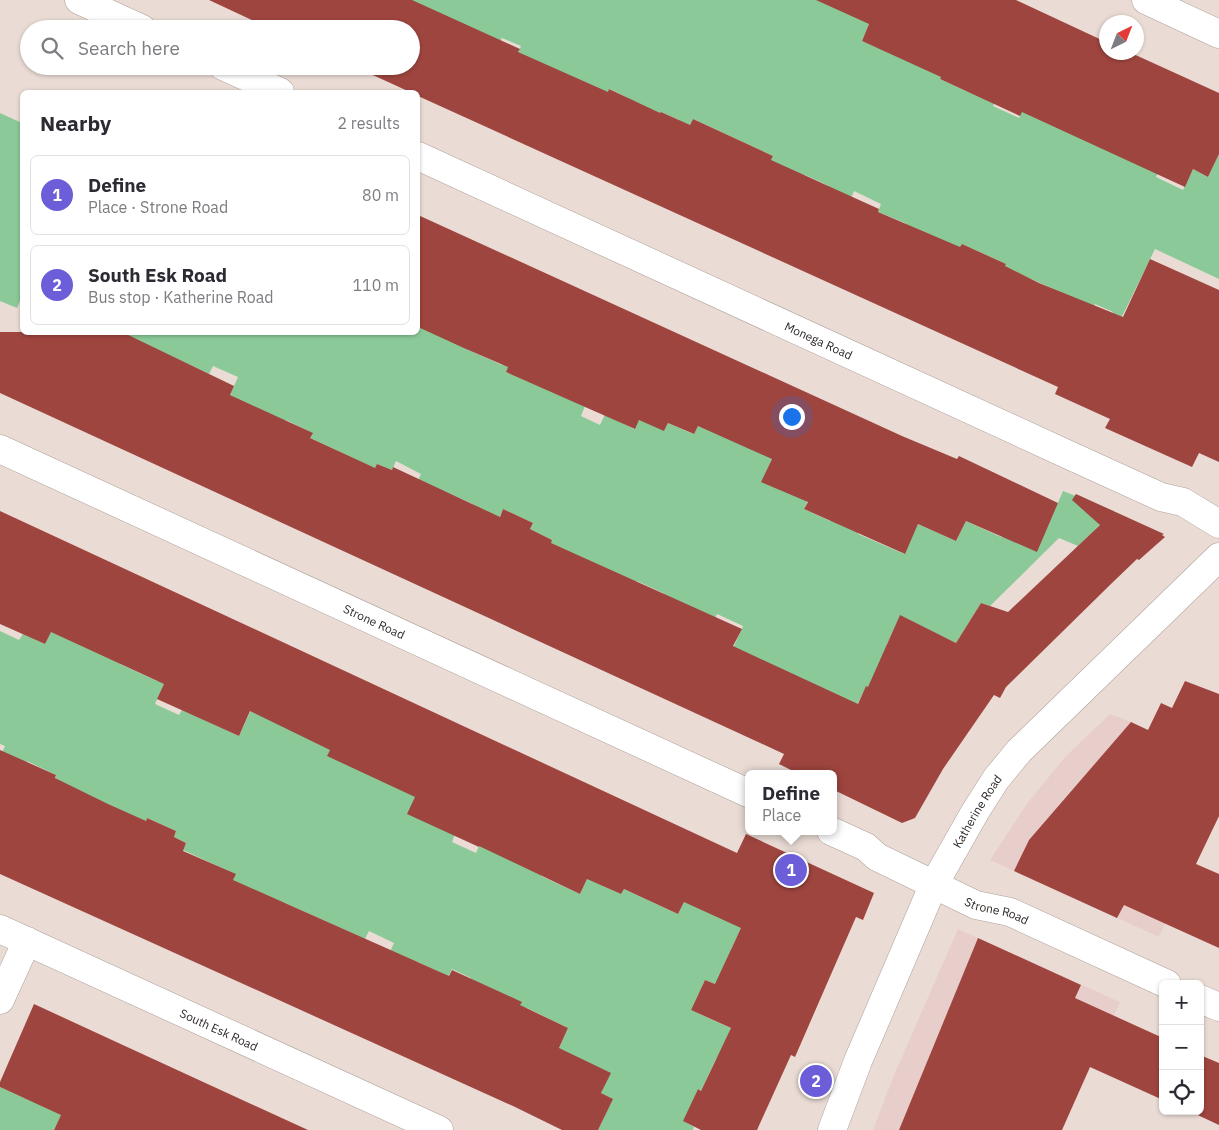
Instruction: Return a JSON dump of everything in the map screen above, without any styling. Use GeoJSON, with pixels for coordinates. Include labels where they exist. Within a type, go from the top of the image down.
{"type":"FeatureCollection","features":[{"type":"Feature","properties":{"kind":"street"},"geometry":{"type":"LineString","coordinates":[[79,0],[122,20]]}},
{"type":"Feature","properties":{"kind":"street"},"geometry":{"type":"LineString","coordinates":[[1146,0],[1219,34]]}},
{"type":"Feature","properties":{"kind":"street"},"geometry":{"type":"LineString","coordinates":[[243,75],[276,90]]}},
{"type":"Feature","properties":{"kind":"street","name":"Monega Road"},"geometry":{"type":"LineString","coordinates":[[420,157],[1161,497],[1182,502],[1219,524]]}},
{"type":"Feature","properties":{"kind":"street","name":"Strone Road"},"geometry":{"type":"LineString","coordinates":[[0,449],[745,792]]}},
{"type":"Feature","properties":{"kind":"street","name":"Katherine Road"},"geometry":{"type":"LineString","coordinates":[[832,1130],[858,1061],[934,886],[975,812],[996,779],[1019,751],[1219,557]]}},
{"type":"Feature","properties":{"kind":"street","name":"Strone Road"},"geometry":{"type":"LineString","coordinates":[[837,834],[866,847],[877,857],[934,886],[976,905],[1010,912],[1159,980]]}},
{"type":"Feature","properties":{"kind":"street","name":"South Esk Road"},"geometry":{"type":"LineString","coordinates":[[0,929],[439,1130]]}},
{"type":"Feature","properties":{"kind":"street"},"geometry":{"type":"LineString","coordinates":[[0,1000],[27,941]]}},
{"type":"Feature","properties":{"kind":"street"},"geometry":{"type":"LineString","coordinates":[[1204,1001],[1219,1007]]}},
{"type":"Feature","properties":{"kind":"shaded area"},"geometry":{"type":"Polygon","coordinates":[[[1110,714],[1131,722],[1219,816],[1214,828],[1211,825],[1159,937],[990,860],[1026,805],[1065,757],[1110,714]]]}},
{"type":"Feature","properties":{"kind":"shaded area"},"geometry":{"type":"Polygon","coordinates":[[[958,929],[1120,1002],[1062,1130],[873,1130],[894,1075],[958,929]]]}},
{"type":"Feature","properties":{"kind":"green space"},"geometry":{"type":"Polygon","coordinates":[[[395,0],[847,0],[869,24],[862,41],[888,52],[946,66],[940,79],[966,91],[998,95],[993,106],[1019,118],[1028,97],[1165,159],[1156,177],[1183,190],[1193,169],[1208,177],[1219,154],[1219,279],[1155,249],[1115,331],[1105,331],[1113,312],[1095,304],[1092,311],[1058,291],[1020,274],[987,307],[1006,264],[962,244],[942,286],[905,223],[878,212],[881,204],[854,191],[850,201],[825,184],[805,175],[787,216],[764,176],[773,156],[693,119],[672,164],[679,120],[661,112],[654,128],[626,97],[610,89],[605,98],[503,86],[521,46],[502,38],[495,52],[395,0]]]}},
{"type":"Feature","properties":{"kind":"green space"},"geometry":{"type":"Polygon","coordinates":[[[0,113],[20,122],[20,301],[17,308],[0,301],[0,113]]]}},
{"type":"Feature","properties":{"kind":"green space"},"geometry":{"type":"Polygon","coordinates":[[[420,284],[443,295],[476,326],[466,349],[502,365],[512,342],[518,345],[506,372],[585,406],[581,416],[600,425],[617,389],[610,417],[634,429],[644,410],[664,431],[668,423],[693,434],[698,426],[780,440],[762,482],[826,460],[804,509],[830,521],[834,516],[860,528],[858,534],[904,554],[918,524],[956,541],[966,521],[1001,537],[1046,530],[1063,491],[1114,511],[1078,546],[1059,538],[990,606],[981,603],[956,643],[900,616],[887,644],[904,652],[884,693],[866,687],[848,723],[733,648],[743,626],[717,614],[696,659],[663,593],[637,581],[628,600],[531,584],[552,540],[530,529],[533,523],[503,509],[491,537],[473,504],[446,492],[398,524],[421,474],[396,461],[392,470],[377,464],[359,504],[332,463],[338,451],[310,438],[312,433],[286,420],[283,426],[230,395],[238,377],[213,366],[209,374],[126,335],[420,335],[420,284]]]}},
{"type":"Feature","properties":{"kind":"green space"},"geometry":{"type":"Polygon","coordinates":[[[67,597],[66,638],[102,655],[136,629],[120,664],[157,681],[173,648],[180,650],[155,704],[179,715],[182,710],[239,736],[260,690],[333,744],[328,755],[395,749],[455,834],[452,842],[476,853],[479,846],[564,826],[541,876],[580,894],[603,845],[603,886],[621,894],[624,889],[678,914],[684,902],[779,881],[740,931],[731,949],[777,970],[729,990],[705,980],[691,1010],[750,1037],[716,1059],[701,1091],[698,1089],[684,1121],[694,1127],[693,1130],[598,1130],[612,1099],[601,1093],[610,1073],[549,1071],[568,1028],[527,1008],[499,1051],[521,1002],[468,985],[471,978],[452,969],[429,1018],[442,973],[418,962],[373,990],[394,943],[369,931],[365,939],[285,903],[216,917],[235,874],[183,850],[186,843],[174,837],[176,831],[147,818],[122,874],[55,780],[56,775],[29,762],[0,757],[5,746],[0,744],[0,631],[19,640],[23,634],[45,644],[67,597]]]}},
{"type":"Feature","properties":{"kind":"green space"},"geometry":{"type":"Polygon","coordinates":[[[78,1079],[54,1130],[0,1130],[0,1087],[24,1098],[78,1079]]]}},
{"type":"Feature","properties":{"kind":"building"},"geometry":{"type":"Polygon","coordinates":[[[209,0],[412,0],[520,49],[518,52],[608,92],[609,89],[690,125],[693,119],[773,156],[771,160],[879,209],[878,212],[960,247],[962,244],[1006,264],[1005,266],[1039,283],[1123,317],[1150,259],[1219,290],[1219,462],[1199,453],[1192,467],[1105,428],[1110,419],[1055,394],[1058,387],[420,97],[420,90],[406,90],[373,75],[420,75],[420,20],[252,20],[209,0]]]}},
{"type":"Feature","properties":{"kind":"building"},"geometry":{"type":"Polygon","coordinates":[[[816,0],[1016,0],[1099,39],[1099,60],[1144,59],[1219,93],[1219,154],[1208,177],[1193,169],[1185,187],[1022,112],[1020,116],[862,41],[869,24],[816,0]]]}},
{"type":"Feature","properties":{"kind":"building"},"geometry":{"type":"Polygon","coordinates":[[[420,216],[902,436],[957,459],[959,456],[1058,503],[1037,552],[966,521],[956,541],[918,524],[905,554],[804,509],[808,502],[761,482],[772,459],[698,426],[694,434],[668,423],[664,431],[639,420],[635,429],[506,372],[508,367],[420,328],[420,216]]]}},
{"type":"Feature","properties":{"kind":"building"},"geometry":{"type":"Polygon","coordinates":[[[0,332],[20,332],[20,335],[128,335],[234,386],[230,395],[313,433],[310,438],[375,468],[377,464],[392,470],[393,467],[500,517],[503,509],[533,523],[530,529],[552,540],[551,543],[742,629],[733,646],[858,704],[866,686],[868,687],[900,615],[956,643],[981,603],[1008,612],[1100,525],[1072,500],[1076,494],[1164,534],[1162,535],[1165,537],[1139,560],[1137,559],[1112,583],[1006,687],[1000,698],[994,695],[943,769],[915,818],[902,823],[837,791],[837,770],[791,770],[779,764],[784,754],[0,393],[0,332]]]}},
{"type":"Feature","properties":{"kind":"building"},"geometry":{"type":"Polygon","coordinates":[[[0,511],[737,853],[746,835],[748,835],[874,893],[863,920],[856,917],[795,1057],[791,1055],[757,1130],[701,1130],[683,1121],[698,1089],[701,1091],[731,1028],[691,1010],[705,980],[715,984],[741,928],[684,902],[678,914],[624,889],[621,894],[587,879],[580,894],[407,814],[415,797],[327,756],[330,750],[250,711],[239,736],[157,699],[164,684],[51,632],[45,644],[0,624],[0,511]]]}},
{"type":"Feature","properties":{"kind":"building"},"geometry":{"type":"Polygon","coordinates":[[[1185,681],[1219,694],[1219,816],[1196,864],[1219,874],[1219,948],[1124,905],[1117,918],[1014,871],[1029,840],[1131,722],[1148,730],[1161,703],[1172,708],[1185,681]]]}},
{"type":"Feature","properties":{"kind":"building"},"geometry":{"type":"Polygon","coordinates":[[[0,750],[56,775],[55,778],[108,804],[146,821],[147,818],[176,831],[174,837],[186,843],[183,851],[236,874],[233,880],[449,976],[452,970],[522,1002],[520,1005],[568,1028],[559,1048],[611,1073],[601,1093],[613,1099],[598,1130],[562,1130],[513,1106],[0,874],[0,750]]]}},
{"type":"Feature","properties":{"kind":"building"},"geometry":{"type":"Polygon","coordinates":[[[978,938],[1081,985],[1075,998],[1159,1036],[1159,1098],[1090,1067],[1062,1130],[899,1130],[978,938]]]}},
{"type":"Feature","properties":{"kind":"building"},"geometry":{"type":"Polygon","coordinates":[[[34,1004],[308,1130],[54,1130],[61,1115],[0,1087],[0,1082],[34,1004]]]}},
{"type":"Feature","properties":{"kind":"building"},"geometry":{"type":"Polygon","coordinates":[[[1204,1057],[1219,1063],[1219,1125],[1198,1115],[1204,1115],[1204,1057]]]}},
{"type":"Feature","properties":{"kind":"place","name":"Define"},"geometry":{"type":"Point","coordinates":[791,870]}},
{"type":"Feature","properties":{"kind":"place","name":"South Esk Road"},"geometry":{"type":"Point","coordinates":[816,1081]}}]}
